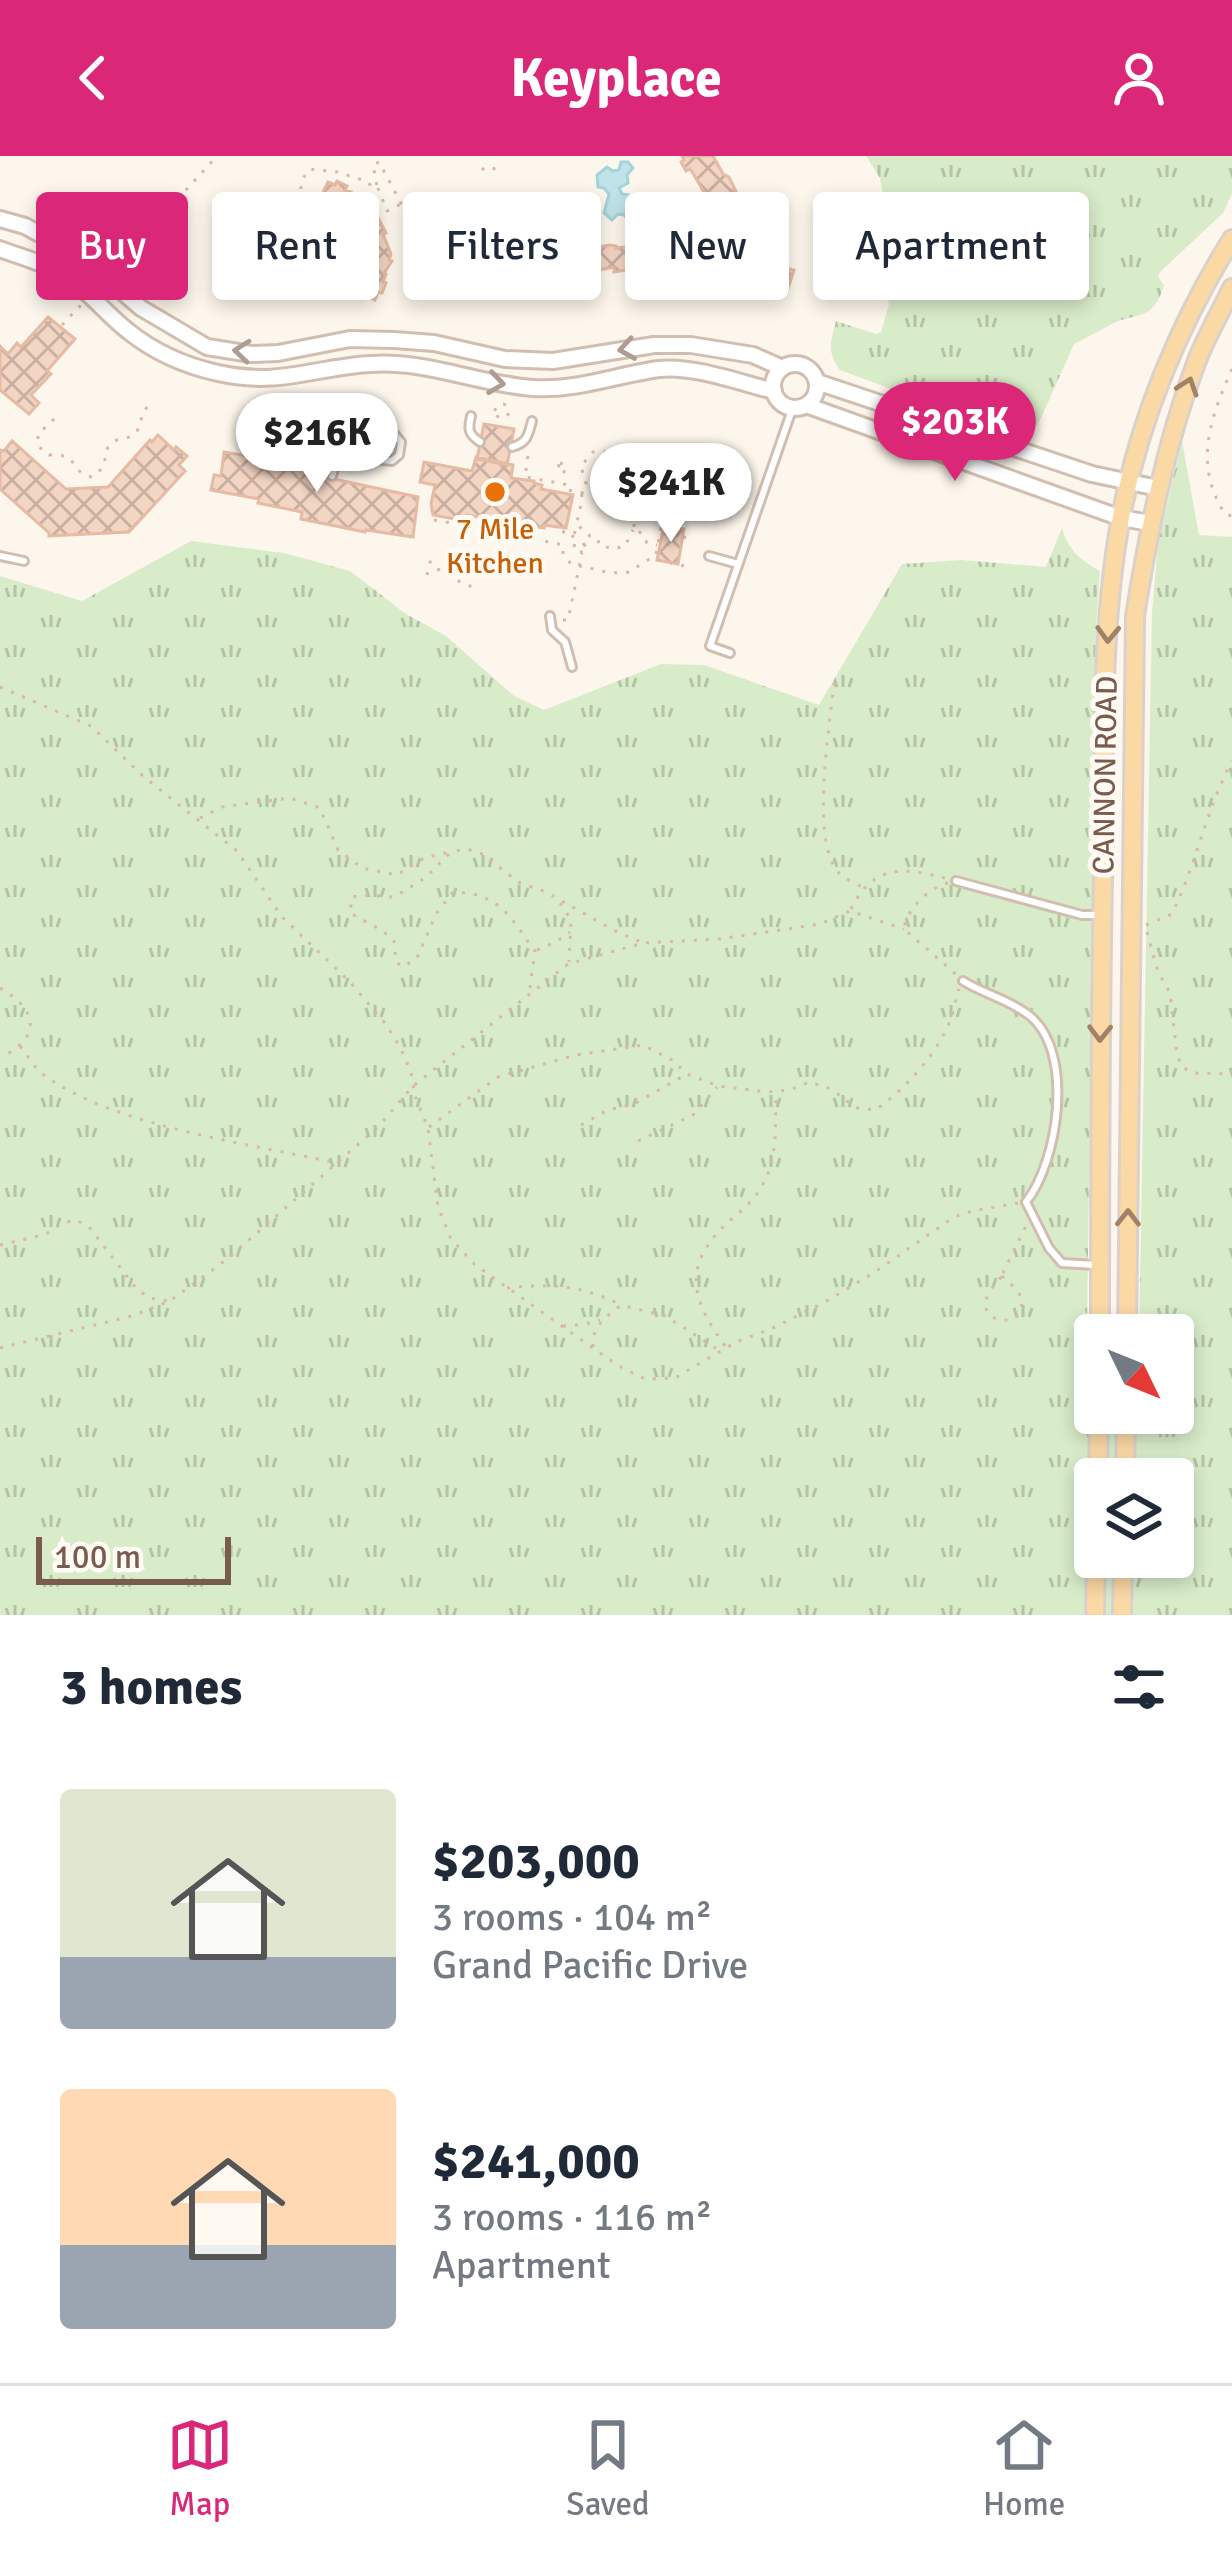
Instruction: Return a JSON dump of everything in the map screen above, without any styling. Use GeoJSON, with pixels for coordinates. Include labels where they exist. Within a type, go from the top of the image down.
{"type":"FeatureCollection","features":[{"type":"Feature","properties":{"kind":"main road","name":"CANNON ROAD"},"geometry":{"type":"LineString","coordinates":[[1100,1314],[1108,616],[1121,518],[1144,431],[1178,339],[1232,239]]}},
{"type":"Feature","properties":{"kind":"main road","name":"CANNON ROAD"},"geometry":{"type":"LineString","coordinates":[[1128,1314],[1139,927],[1135,616],[1158,488],[1198,358],[1232,288]]}},
{"type":"Feature","properties":{"kind":"main road"},"geometry":{"type":"LineString","coordinates":[[1095,1615],[1096,1578]]}},
{"type":"Feature","properties":{"kind":"main road"},"geometry":{"type":"LineString","coordinates":[[1122,1615],[1123,1578]]}},
{"type":"Feature","properties":{"kind":"street"},"geometry":{"type":"LineString","coordinates":[[1,225],[25,226],[36,232]]}},
{"type":"Feature","properties":{"kind":"street"},"geometry":{"type":"LineString","coordinates":[[0,249],[66,276],[150,346],[188,365],[221,374],[267,380],[370,364],[417,365],[478,381],[556,388],[663,368],[774,391]]}},
{"type":"Feature","properties":{"kind":"street"},"geometry":{"type":"LineString","coordinates":[[132,300],[207,347],[250,354],[350,339],[394,340],[556,361],[654,345],[686,345],[753,355],[782,368]]}},
{"type":"Feature","properties":{"kind":"street"},"geometry":{"type":"LineString","coordinates":[[684,371],[686,345]]}},
{"type":"Feature","properties":{"kind":"street"},"geometry":{"type":"LineString","coordinates":[[556,361],[556,388]]}},
{"type":"Feature","properties":{"kind":"street"},"geometry":{"type":"LineString","coordinates":[[800,406],[815,395],[817,382],[804,365],[793,364],[782,368],[775,379],[774,391],[781,402],[1150,524]]}},
{"type":"Feature","properties":{"kind":"street"},"geometry":{"type":"LineString","coordinates":[[817,382],[1092,474],[1158,488]]}},
{"type":"Feature","properties":{"kind":"street"},"geometry":{"type":"LineString","coordinates":[[922,446],[931,419]]}},
{"type":"Feature","properties":{"kind":"lane"},"geometry":{"type":"LineString","coordinates":[[730,652],[710,646],[800,406]]}},
{"type":"Feature","properties":{"kind":"lane"},"geometry":{"type":"LineString","coordinates":[[471,416],[468,429],[480,442]]}},
{"type":"Feature","properties":{"kind":"lane"},"geometry":{"type":"LineString","coordinates":[[512,447],[523,445],[532,421]]}},
{"type":"Feature","properties":{"kind":"lane"},"geometry":{"type":"LineString","coordinates":[[332,476],[334,465],[347,450],[374,446],[386,434],[400,442],[401,451],[396,458],[383,460],[374,446]]}},
{"type":"Feature","properties":{"kind":"lane"},"geometry":{"type":"LineString","coordinates":[[0,556],[24,561]]}},
{"type":"Feature","properties":{"kind":"lane"},"geometry":{"type":"LineString","coordinates":[[709,556],[738,564]]}},
{"type":"Feature","properties":{"kind":"lane"},"geometry":{"type":"LineString","coordinates":[[550,616],[552,630],[565,642],[572,667]]}},
{"type":"Feature","properties":{"kind":"lane"},"geometry":{"type":"LineString","coordinates":[[956,881],[1082,915],[1102,916]]}},
{"type":"Feature","properties":{"kind":"lane"},"geometry":{"type":"LineString","coordinates":[[963,981],[1029,1015],[1052,1050],[1057,1122],[1036,1190],[1027,1202],[1049,1248],[1062,1263],[1100,1265]]}},
{"type":"Feature","properties":{"kind":"path"},"geometry":{"type":"LineString","coordinates":[[185,192],[218,156]]}},
{"type":"Feature","properties":{"kind":"path"},"geometry":{"type":"LineString","coordinates":[[403,201],[379,162],[373,165],[387,211],[403,203]]}},
{"type":"Feature","properties":{"kind":"path"},"geometry":{"type":"LineString","coordinates":[[482,168],[500,166]]}},
{"type":"Feature","properties":{"kind":"path"},"geometry":{"type":"LineString","coordinates":[[301,192],[310,169],[338,172],[377,187]]}},
{"type":"Feature","properties":{"kind":"path"},"geometry":{"type":"LineString","coordinates":[[1232,370],[1209,426],[1207,463],[1212,493],[1225,514],[1232,516]]}},
{"type":"Feature","properties":{"kind":"path"},"geometry":{"type":"LineString","coordinates":[[54,419],[38,434],[38,446],[49,455],[70,458],[77,470],[92,477],[105,464],[110,445],[136,432],[139,416],[149,405]]}},
{"type":"Feature","properties":{"kind":"path"},"geometry":{"type":"LineString","coordinates":[[500,427],[501,418]]}},
{"type":"Feature","properties":{"kind":"path"},"geometry":{"type":"LineString","coordinates":[[618,447],[632,456],[634,474],[625,484],[638,509],[629,542],[619,548],[599,544],[598,538],[575,523],[582,493],[586,487],[581,466],[593,452],[618,447]]}},
{"type":"Feature","properties":{"kind":"path"},"geometry":{"type":"LineString","coordinates":[[601,464],[618,462],[625,454]]}},
{"type":"Feature","properties":{"kind":"path"},"geometry":{"type":"LineString","coordinates":[[528,456],[525,477],[569,485],[568,490],[582,493]]}},
{"type":"Feature","properties":{"kind":"path"},"geometry":{"type":"LineString","coordinates":[[558,483],[561,473]]}},
{"type":"Feature","properties":{"kind":"path"},"geometry":{"type":"LineString","coordinates":[[434,520],[470,526],[478,520],[488,530],[507,534],[509,528],[519,526],[530,538],[576,547],[590,536]]}},
{"type":"Feature","properties":{"kind":"path"},"geometry":{"type":"LineString","coordinates":[[656,554],[662,521],[681,525]]}},
{"type":"Feature","properties":{"kind":"path"},"geometry":{"type":"LineString","coordinates":[[581,527],[578,533],[563,534],[576,537],[582,553]]}},
{"type":"Feature","properties":{"kind":"path"},"geometry":{"type":"LineString","coordinates":[[633,530],[641,532],[647,543],[657,545]]}},
{"type":"Feature","properties":{"kind":"path"},"geometry":{"type":"LineString","coordinates":[[682,537],[693,539]]}},
{"type":"Feature","properties":{"kind":"path"},"geometry":{"type":"LineString","coordinates":[[561,620],[568,620],[585,544]]}},
{"type":"Feature","properties":{"kind":"path"},"geometry":{"type":"LineString","coordinates":[[563,545],[567,559],[579,567],[620,573],[651,558],[684,566]]}},
{"type":"Feature","properties":{"kind":"path"},"geometry":{"type":"LineString","coordinates":[[427,575],[430,562],[434,563],[441,573],[472,587]]}},
{"type":"Feature","properties":{"kind":"path"},"geometry":{"type":"LineString","coordinates":[[834,683],[824,842],[837,871],[862,887]]}},
{"type":"Feature","properties":{"kind":"path"},"geometry":{"type":"LineString","coordinates":[[0,687],[91,726],[144,777],[237,851],[281,917],[349,981],[399,1045],[428,1128],[438,1207],[451,1239],[474,1264],[617,1365],[645,1379],[676,1378],[825,1302],[954,1217],[1027,1202]]}},
{"type":"Feature","properties":{"kind":"path"},"geometry":{"type":"LineString","coordinates":[[1232,761],[1172,914],[1139,927],[1170,994],[1182,1067],[1193,1073],[1232,1074]]}},
{"type":"Feature","properties":{"kind":"path"},"geometry":{"type":"LineString","coordinates":[[198,820],[222,807],[290,798],[320,808],[338,850],[362,868],[397,875],[424,858],[465,849],[479,852],[520,883],[643,943]]}},
{"type":"Feature","properties":{"kind":"path"},"geometry":{"type":"LineString","coordinates":[[451,852],[425,878],[394,897],[352,897],[350,913],[394,941],[396,962],[404,967],[417,958],[436,914],[453,892],[489,897],[535,951],[529,993]]}},
{"type":"Feature","properties":{"kind":"path"},"geometry":{"type":"LineString","coordinates":[[0,1348],[132,1316],[170,1301],[226,1260],[377,1127],[413,1086],[568,964],[643,943],[719,939],[820,924],[850,910],[862,887],[893,871],[919,871],[956,881]]}},
{"type":"Feature","properties":{"kind":"path"},"geometry":{"type":"LineString","coordinates":[[904,928],[905,918],[919,902],[939,884],[956,881]]}},
{"type":"Feature","properties":{"kind":"path"},"geometry":{"type":"LineString","coordinates":[[556,897],[571,920],[568,964]]}},
{"type":"Feature","properties":{"kind":"path"},"geometry":{"type":"LineString","coordinates":[[428,1128],[498,1077],[576,1055],[643,1045],[686,1073],[718,1086],[776,1091],[810,1082],[831,1089],[856,1108],[875,1110],[896,1096],[931,1054],[950,1022],[963,981],[904,928],[850,910]]}},
{"type":"Feature","properties":{"kind":"path"},"geometry":{"type":"LineString","coordinates":[[535,951],[570,932]]}},
{"type":"Feature","properties":{"kind":"path"},"geometry":{"type":"LineString","coordinates":[[0,988],[20,999],[29,1013],[29,1032],[20,1046],[7,1054],[0,1052]]}},
{"type":"Feature","properties":{"kind":"path"},"geometry":{"type":"LineString","coordinates":[[20,1046],[40,1072],[108,1108],[335,1163]]}},
{"type":"Feature","properties":{"kind":"path"},"geometry":{"type":"LineString","coordinates":[[581,1125],[608,1110],[634,1104],[686,1073]]}},
{"type":"Feature","properties":{"kind":"path"},"geometry":{"type":"LineString","coordinates":[[638,1141],[693,1115],[718,1086]]}},
{"type":"Feature","properties":{"kind":"path"},"geometry":{"type":"LineString","coordinates":[[724,1350],[700,1305],[694,1282],[698,1258],[758,1192],[774,1159],[776,1091]]}},
{"type":"Feature","properties":{"kind":"path"},"geometry":{"type":"LineString","coordinates":[[1002,1276],[1022,1302],[1016,1318],[1004,1322],[992,1318],[987,1295],[1002,1276],[1031,1216]]}},
{"type":"Feature","properties":{"kind":"path"},"geometry":{"type":"LineString","coordinates":[[0,1245],[46,1234],[76,1220],[89,1227],[136,1288],[148,1298],[170,1301]]}},
{"type":"Feature","properties":{"kind":"path"},"geometry":{"type":"LineString","coordinates":[[507,1288],[537,1284],[592,1291],[621,1305],[665,1316],[724,1350]]}},
{"type":"Feature","properties":{"kind":"path"},"geometry":{"type":"LineString","coordinates":[[593,1348],[591,1335],[621,1305]]}},
{"type":"Feature","properties":{"kind":"path"},"geometry":{"type":"LineString","coordinates":[[561,1326],[604,1319]]}},
{"type":"Feature","properties":{"kind":"green space"},"geometry":{"type":"Polygon","coordinates":[[[866,156],[1232,156],[1232,194],[1223,213],[1160,272],[1164,285],[1155,305],[1074,344],[1041,418],[1025,430],[945,405],[947,389],[934,385],[926,402],[840,370],[831,346],[836,321],[881,332],[888,300],[1089,300],[1089,192],[883,192],[866,156]]]}},
{"type":"Feature","properties":{"kind":"green space"},"geometry":{"type":"Polygon","coordinates":[[[1182,441],[1199,535],[1232,537],[1232,1615],[0,1615],[0,576],[82,601],[191,541],[284,553],[350,571],[406,614],[446,636],[514,696],[544,710],[661,664],[704,665],[819,705],[902,564],[961,560],[1046,567],[1062,528],[1076,554],[1100,571],[1087,1314],[1074,1314],[1074,1434],[1194,1434],[1194,1314],[1139,1314],[1152,613],[1158,543],[1182,441]]]}},
{"type":"Feature","properties":{"kind":"water"},"geometry":{"type":"Polygon","coordinates":[[[621,162],[633,168],[628,183],[619,188],[625,194],[625,216],[618,214],[612,220],[604,213],[609,194],[598,187],[597,175],[607,167],[619,170],[621,162]]]}},
{"type":"Feature","properties":{"kind":"building"},"geometry":{"type":"Polygon","coordinates":[[[682,156],[713,156],[736,192],[704,192],[690,169],[686,171],[682,156]]]}},
{"type":"Feature","properties":{"kind":"building"},"geometry":{"type":"Polygon","coordinates":[[[337,181],[351,192],[323,192],[328,182],[335,185],[337,181]]]}},
{"type":"Feature","properties":{"kind":"building"},"geometry":{"type":"Polygon","coordinates":[[[379,219],[392,261],[384,273],[382,293],[379,219]]]}},
{"type":"Feature","properties":{"kind":"building"},"geometry":{"type":"Polygon","coordinates":[[[601,246],[625,247],[625,270],[601,270],[601,246]]]}},
{"type":"Feature","properties":{"kind":"building"},"geometry":{"type":"Polygon","coordinates":[[[48,317],[75,339],[31,395],[39,403],[29,414],[0,390],[0,346],[8,354],[17,343],[21,347],[48,317]]]}},
{"type":"Feature","properties":{"kind":"building"},"geometry":{"type":"Polygon","coordinates":[[[484,424],[514,429],[507,465],[477,459],[484,424]]]}},
{"type":"Feature","properties":{"kind":"building"},"geometry":{"type":"Polygon","coordinates":[[[158,435],[187,456],[179,465],[185,471],[129,532],[49,536],[0,489],[0,450],[12,441],[66,489],[108,487],[158,435]]]}},
{"type":"Feature","properties":{"kind":"building"},"geometry":{"type":"Polygon","coordinates":[[[224,452],[322,469],[320,476],[418,497],[413,537],[301,519],[302,512],[211,490],[214,475],[221,476],[224,452]]]}},
{"type":"Feature","properties":{"kind":"building","name":"7 Mile Kitchen"},"geometry":{"type":"Polygon","coordinates":[[[476,457],[513,465],[511,478],[573,495],[566,528],[433,515],[435,485],[420,482],[424,462],[472,471],[476,457]]]}},
{"type":"Feature","properties":{"kind":"building"},"geometry":{"type":"Polygon","coordinates":[[[664,525],[684,529],[678,564],[657,560],[664,525]]]}},
{"type":"Feature","properties":{"kind":"place","name":"7 Mile Kitchen"},"geometry":{"type":"Point","coordinates":[495,492]}}]}
